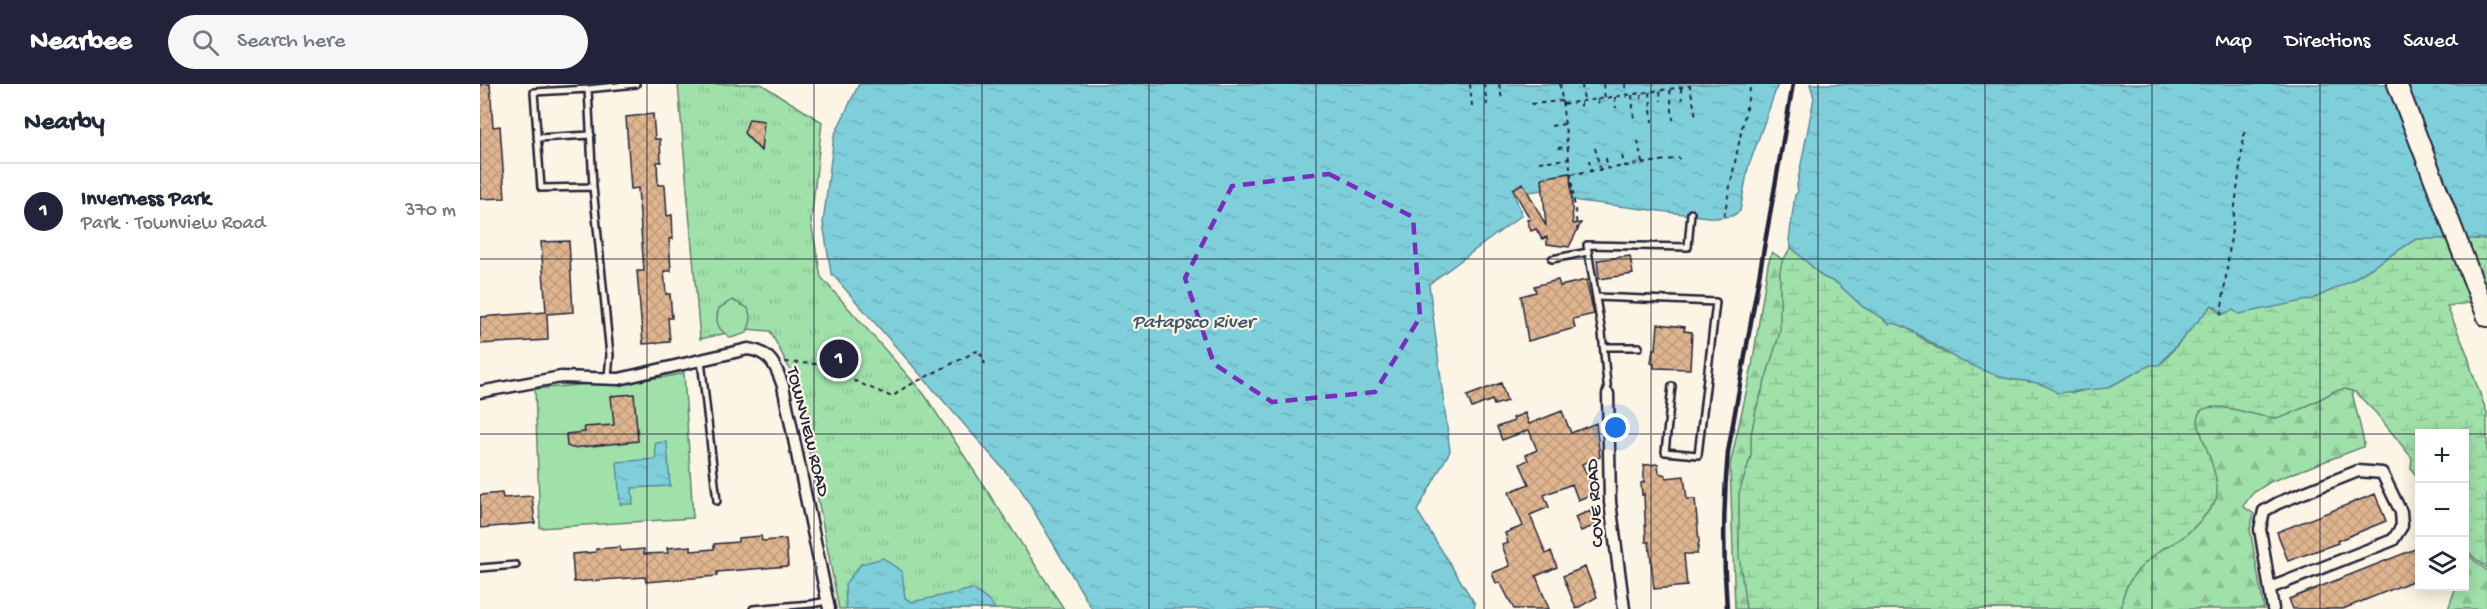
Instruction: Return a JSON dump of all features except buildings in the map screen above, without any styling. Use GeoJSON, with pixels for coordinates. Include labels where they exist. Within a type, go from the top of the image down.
{"type":"FeatureCollection","features":[{"type":"Feature","properties":{"kind":"main road"},"geometry":{"type":"LineString","coordinates":[[2397,84],[2487,317]]}},
{"type":"Feature","properties":{"kind":"street","name":"TOWNVIEW ROAD"},"geometry":{"type":"LineString","coordinates":[[480,392],[561,377],[618,379],[748,349],[758,351],[772,361],[783,386],[828,605]]}},
{"type":"Feature","properties":{"kind":"street","name":"COVE ROAD"},"geometry":{"type":"LineString","coordinates":[[1608,394],[1610,502],[1624,609]]}},
{"type":"Feature","properties":{"kind":"street"},"geometry":{"type":"LineString","coordinates":[[2270,588],[2393,540],[2402,526],[2402,512],[2382,473],[2358,471],[2278,503],[2264,511],[2260,529],[2273,609]]}},
{"type":"Feature","properties":{"kind":"lane"},"geometry":{"type":"LineString","coordinates":[[593,187],[541,188],[534,92],[636,84]]}},
{"type":"Feature","properties":{"kind":"lane"},"geometry":{"type":"LineString","coordinates":[[588,89],[593,187],[610,355],[608,377]]}},
{"type":"Feature","properties":{"kind":"lane"},"geometry":{"type":"LineString","coordinates":[[537,138],[591,135]]}},
{"type":"Feature","properties":{"kind":"lane"},"geometry":{"type":"LineString","coordinates":[[1608,394],[1597,297],[1587,245],[1688,247],[1691,213]]}},
{"type":"Feature","properties":{"kind":"lane"},"geometry":{"type":"LineString","coordinates":[[1552,259],[1588,252]]}},
{"type":"Feature","properties":{"kind":"lane"},"geometry":{"type":"LineString","coordinates":[[1597,297],[1716,303],[1698,455],[1665,452],[1672,386]]}},
{"type":"Feature","properties":{"kind":"lane"},"geometry":{"type":"LineString","coordinates":[[1604,347],[1638,347]]}},
{"type":"Feature","properties":{"kind":"lane"},"geometry":{"type":"LineString","coordinates":[[701,360],[717,501]]}},
{"type":"Feature","properties":{"kind":"lane"},"geometry":{"type":"LineString","coordinates":[[480,568],[516,565]]}},
{"type":"Feature","properties":{"kind":"lane"},"geometry":{"type":"LineString","coordinates":[[753,609],[811,604],[828,605]]}},
{"type":"Feature","properties":{"kind":"path"},"geometry":{"type":"LineString","coordinates":[[1470,84],[1472,106]]}},
{"type":"Feature","properties":{"kind":"path"},"geometry":{"type":"LineString","coordinates":[[1484,84],[1486,105]]}},
{"type":"Feature","properties":{"kind":"path"},"geometry":{"type":"LineString","coordinates":[[1500,84],[1502,99]]}},
{"type":"Feature","properties":{"kind":"path"},"geometry":{"type":"LineString","coordinates":[[1560,84],[1578,235]]}},
{"type":"Feature","properties":{"kind":"path"},"geometry":{"type":"LineString","coordinates":[[1603,84],[1605,98]]}},
{"type":"Feature","properties":{"kind":"path"},"geometry":{"type":"LineString","coordinates":[[1625,84],[1627,97]]}},
{"type":"Feature","properties":{"kind":"path"},"geometry":{"type":"LineString","coordinates":[[1724,216],[1750,84]]}},
{"type":"Feature","properties":{"kind":"path"},"geometry":{"type":"LineString","coordinates":[[1581,110],[1582,85]]}},
{"type":"Feature","properties":{"kind":"path"},"geometry":{"type":"LineString","coordinates":[[1531,104],[1627,97],[1632,94],[1690,85],[1696,117]]}},
{"type":"Feature","properties":{"kind":"path"},"geometry":{"type":"LineString","coordinates":[[1679,87],[1682,100]]}},
{"type":"Feature","properties":{"kind":"path"},"geometry":{"type":"LineString","coordinates":[[1670,89],[1673,120]]}},
{"type":"Feature","properties":{"kind":"path"},"geometry":{"type":"LineString","coordinates":[[1660,91],[1661,101]]}},
{"type":"Feature","properties":{"kind":"path"},"geometry":{"type":"LineString","coordinates":[[1650,92],[1652,122]]}},
{"type":"Feature","properties":{"kind":"path"},"geometry":{"type":"LineString","coordinates":[[1640,93],[1642,104]]}},
{"type":"Feature","properties":{"kind":"path"},"geometry":{"type":"LineString","coordinates":[[1632,94],[1634,119]]}},
{"type":"Feature","properties":{"kind":"path"},"geometry":{"type":"LineString","coordinates":[[1615,97],[1616,108]]}},
{"type":"Feature","properties":{"kind":"path"},"geometry":{"type":"LineString","coordinates":[[1598,99],[1599,108]]}},
{"type":"Feature","properties":{"kind":"path"},"geometry":{"type":"LineString","coordinates":[[1551,126],[1565,124]]}},
{"type":"Feature","properties":{"kind":"path"},"geometry":{"type":"LineString","coordinates":[[2221,315],[2245,128]]}},
{"type":"Feature","properties":{"kind":"path"},"geometry":{"type":"LineString","coordinates":[[1638,141],[1642,163]]}},
{"type":"Feature","properties":{"kind":"path"},"geometry":{"type":"LineString","coordinates":[[1558,148],[1568,147]]}},
{"type":"Feature","properties":{"kind":"path"},"geometry":{"type":"LineString","coordinates":[[1595,148],[1600,169]]}},
{"type":"Feature","properties":{"kind":"path"},"geometry":{"type":"LineString","coordinates":[[1622,156],[1625,166]]}},
{"type":"Feature","properties":{"kind":"path"},"geometry":{"type":"LineString","coordinates":[[1539,162],[1569,158]]}},
{"type":"Feature","properties":{"kind":"path"},"geometry":{"type":"LineString","coordinates":[[1606,158],[1607,168]]}},
{"type":"Feature","properties":{"kind":"path"},"geometry":{"type":"LineString","coordinates":[[1571,174],[1680,158]]}},
{"type":"Feature","properties":{"kind":"path"},"geometry":{"type":"LineString","coordinates":[[1589,160],[1591,171]]}},
{"type":"Feature","properties":{"kind":"path"},"geometry":{"type":"LineString","coordinates":[[772,361],[815,364],[892,397],[904,388],[979,350],[985,364]]}},
{"type":"Feature","properties":{"kind":"highlighted area"},"geometry":{"type":"Polygon","coordinates":[[[1329,174],[1413,217],[1420,317],[1375,392],[1272,402],[1214,364],[1185,278],[1232,186],[1329,174]]]}},
{"type":"Feature","properties":{"kind":"green space"},"geometry":{"type":"Polygon","coordinates":[[[678,84],[761,84],[822,122],[811,222],[821,277],[924,394],[1064,609],[839,609],[795,379],[770,331],[745,329],[700,339],[678,84]]]}},
{"type":"Feature","properties":{"kind":"green space"},"geometry":{"type":"Polygon","coordinates":[[[2416,239],[2487,239],[2487,300],[2447,306],[2468,356],[2487,413],[2487,568],[2469,553],[2469,429],[2415,429],[2415,474],[2411,468],[2412,458],[2376,413],[2355,392],[2345,389],[2335,391],[2298,411],[2278,418],[2229,408],[2202,410],[2198,416],[2199,425],[2216,479],[2217,492],[2214,503],[2204,517],[2187,533],[2153,556],[2139,569],[2124,592],[2122,609],[1746,609],[1739,555],[1739,493],[1751,456],[1751,435],[1756,410],[1780,332],[1780,271],[1782,262],[1791,247],[1823,277],[1837,283],[1863,307],[1883,318],[1885,322],[1905,327],[1943,352],[2005,378],[2038,383],[2073,393],[2099,387],[2107,388],[2150,365],[2163,362],[2212,304],[2221,315],[2233,310],[2239,314],[2349,282],[2416,239]]]}},
{"type":"Feature","properties":{"kind":"green space"},"geometry":{"type":"Polygon","coordinates":[[[1772,252],[1942,371],[2330,301],[2364,442],[2363,447],[2270,482],[2253,493],[2243,506],[2254,514],[2250,529],[2264,609],[1735,609],[1730,465],[1752,366],[1768,264],[1772,252]]]}},
{"type":"Feature","properties":{"kind":"green space"},"geometry":{"type":"Polygon","coordinates":[[[732,300],[748,308],[751,320],[747,333],[731,338],[720,329],[717,318],[719,308],[732,300]]]}},
{"type":"Feature","properties":{"kind":"green space"},"geometry":{"type":"Polygon","coordinates":[[[684,373],[693,518],[540,528],[535,389],[666,377],[684,373]]]}},
{"type":"Feature","properties":{"kind":"green space"},"geometry":{"type":"Polygon","coordinates":[[[2469,555],[2487,571],[2487,609],[2448,609],[2455,591],[2469,591],[2469,555]]]}},
{"type":"Feature","properties":{"kind":"water","name":"Patapsco River"},"geometry":{"type":"Polygon","coordinates":[[[859,84],[1778,84],[1748,168],[1740,211],[1732,216],[1716,218],[1579,201],[1543,190],[1514,194],[1522,215],[1429,284],[1450,451],[1417,511],[1475,604],[1474,609],[1092,609],[1020,488],[831,273],[823,223],[834,136],[859,84]]]}},
{"type":"Feature","properties":{"kind":"water"},"geometry":{"type":"Polygon","coordinates":[[[1810,84],[2487,84],[2487,239],[2416,239],[2349,282],[2313,299],[2239,314],[2233,310],[2221,315],[2212,305],[2159,365],[2150,365],[2107,388],[2057,393],[2039,384],[2005,378],[1961,361],[1904,327],[1889,324],[1863,307],[1837,283],[1823,277],[1791,247],[1789,240],[1795,195],[1798,192],[1797,185],[1814,98],[1810,84]]]}},
{"type":"Feature","properties":{"kind":"water"},"geometry":{"type":"Polygon","coordinates":[[[667,442],[670,486],[632,488],[633,504],[620,504],[617,462],[656,459],[655,443],[667,442]]]}},
{"type":"Feature","properties":{"kind":"water"},"geometry":{"type":"Polygon","coordinates":[[[883,558],[902,572],[905,598],[912,602],[973,589],[995,609],[846,609],[845,584],[861,564],[883,558]]]}},
{"type":"Feature","properties":{"kind":"railway"},"geometry":{"type":"LineString","coordinates":[[1727,609],[1724,530],[1728,452],[1793,84]]}},
{"type":"Feature","properties":{"kind":"place","name":"Inverness Park"},"geometry":{"type":"Point","coordinates":[839,359]}}]}
